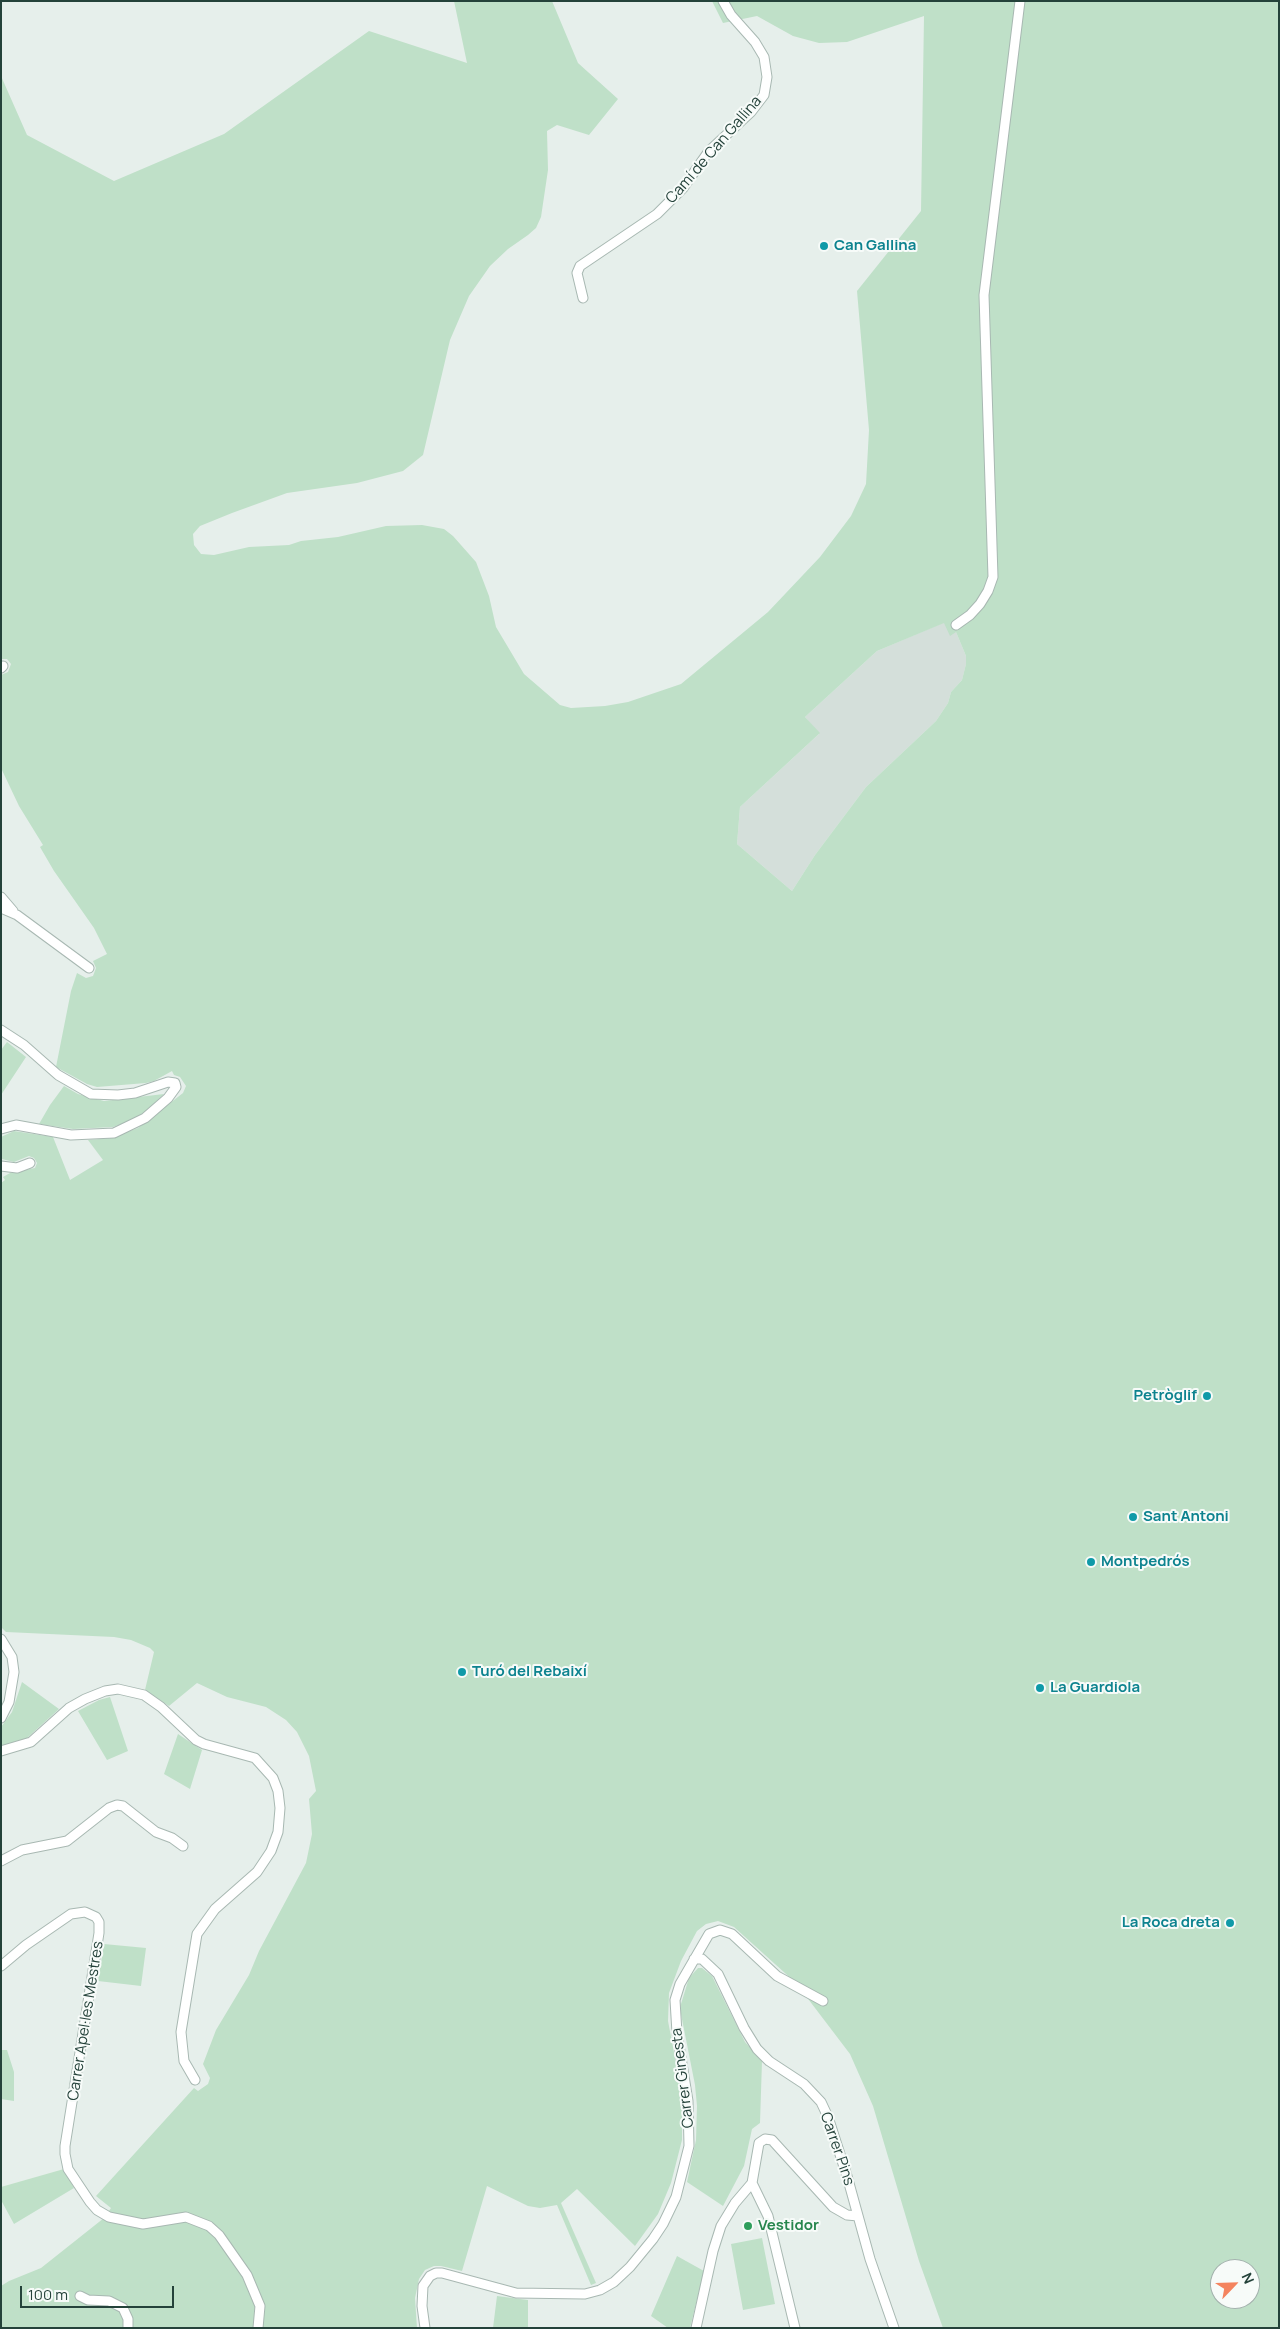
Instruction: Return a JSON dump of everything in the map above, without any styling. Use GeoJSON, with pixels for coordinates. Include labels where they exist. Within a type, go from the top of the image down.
{"type":"FeatureCollection","features":[{"type":"Feature","properties":{"kind":"street","name":"Camí de Can Gallina"},"geometry":{"type":"LineString","coordinates":[[583,298],[577,273],[580,266],[657,214],[683,188],[709,152],[751,112],[764,95],[767,77],[764,57],[755,42],[731,15],[723,1]]}},
{"type":"Feature","properties":{"kind":"street"},"geometry":{"type":"LineString","coordinates":[[956,625],[970,615],[980,604],[988,591],[993,577],[984,295],[1020,1]]}},
{"type":"Feature","properties":{"kind":"street"},"geometry":{"type":"LineString","coordinates":[[1,897],[17,915],[89,968]]}},
{"type":"Feature","properties":{"kind":"street"},"geometry":{"type":"LineString","coordinates":[[1,908],[17,915]]}},
{"type":"Feature","properties":{"kind":"street"},"geometry":{"type":"LineString","coordinates":[[1,1030],[24,1045],[58,1075],[91,1094],[118,1095],[135,1093],[168,1082],[175,1084],[176,1087],[168,1098],[145,1118],[114,1133],[71,1135],[16,1125],[1,1129]]}},
{"type":"Feature","properties":{"kind":"street"},"geometry":{"type":"LineString","coordinates":[[1,1166],[17,1168],[30,1163]]}},
{"type":"Feature","properties":{"kind":"street"},"geometry":{"type":"LineString","coordinates":[[1,1639],[12,1657],[14,1672],[9,1702],[1,1718]]}},
{"type":"Feature","properties":{"kind":"street"},"geometry":{"type":"LineString","coordinates":[[1,1751],[31,1742],[61,1714],[85,1700],[106,1691],[118,1689],[144,1695],[161,1707],[196,1740],[204,1744],[256,1758],[273,1778],[280,1801],[280,1819],[271,1852],[257,1872],[214,1909],[197,1934],[181,2032],[184,2060],[195,2080]]}},
{"type":"Feature","properties":{"kind":"street"},"geometry":{"type":"LineString","coordinates":[[1,1861],[22,1850],[67,1840],[109,1808],[117,1805],[123,1806],[156,1832],[172,1838],[183,1846]]}},
{"type":"Feature","properties":{"kind":"street","name":"Carrer Apel·les Mestres"},"geometry":{"type":"LineString","coordinates":[[1,1966],[26,1945],[71,1914],[78,1912],[91,1914],[99,1922],[99,1934],[65,2154],[72,2177],[97,2210],[109,2217],[135,2224],[153,2223],[178,2217],[195,2219],[209,2226],[219,2235],[247,2275],[260,2306],[258,2328]]}},
{"type":"Feature","properties":{"kind":"street","name":"Carrer Ginesta"},"geometry":{"type":"LineString","coordinates":[[425,2328],[422,2306],[423,2286],[430,2276],[436,2273],[516,2293],[585,2294],[600,2290],[614,2282],[630,2267],[653,2239],[663,2224],[676,2197],[689,2146],[688,2101],[677,2033],[675,2000],[680,1984],[709,1934],[720,1930],[738,1938],[777,1976],[824,2001]]}},
{"type":"Feature","properties":{"kind":"street","name":"Carrer Pins"},"geometry":{"type":"LineString","coordinates":[[694,1959],[702,1959],[718,1974],[744,2028],[757,2049],[769,2061],[804,2084],[821,2102],[828,2117],[880,2290],[894,2328]]}},
{"type":"Feature","properties":{"kind":"street"},"geometry":{"type":"LineString","coordinates":[[696,2328],[713,2251],[721,2226],[735,2203],[752,2183],[759,2143],[765,2139],[772,2140],[833,2207],[847,2215],[858,2216]]}},
{"type":"Feature","properties":{"kind":"street"},"geometry":{"type":"LineString","coordinates":[[752,2183],[768,2216],[795,2328]]}},
{"type":"Feature","properties":{"kind":"street"},"geometry":{"type":"LineString","coordinates":[[80,2296],[88,2300],[109,2301],[123,2308],[128,2319],[128,2328]]}},
{"type":"Feature","properties":{"kind":"shaded area"},"geometry":{"type":"Polygon","coordinates":[[[945,622],[956,632],[966,656],[962,680],[951,692],[948,703],[936,721],[866,787],[815,855],[792,891],[737,844],[740,807],[819,734],[805,717],[877,651],[945,622]]]}},
{"type":"Feature","properties":{"kind":"green space"},"geometry":{"type":"Polygon","coordinates":[[[454,1],[552,1],[578,63],[618,99],[589,135],[557,125],[547,131],[548,170],[541,217],[536,228],[508,249],[490,266],[469,296],[450,340],[423,455],[403,471],[357,483],[287,493],[232,513],[200,526],[193,534],[194,545],[201,554],[214,555],[249,547],[289,545],[301,541],[338,537],[386,526],[422,525],[444,529],[453,536],[476,562],[489,596],[496,627],[524,674],[560,705],[571,708],[605,706],[628,702],[681,684],[768,612],[820,557],[851,516],[866,484],[869,430],[857,291],[921,211],[924,16],[847,42],[819,43],[793,36],[757,16],[723,23],[712,1],[1279,1],[1279,2328],[943,2328],[919,2261],[873,2106],[850,2054],[796,1983],[734,1927],[718,1921],[706,1924],[697,1931],[681,1961],[669,1993],[668,2021],[682,2094],[682,2140],[671,2183],[658,2214],[635,2246],[577,2189],[561,2203],[596,2283],[591,2285],[557,2205],[540,2208],[528,2206],[487,2186],[462,2271],[434,2266],[425,2270],[419,2279],[415,2298],[417,2328],[1,2328],[1,2286],[41,2268],[104,2218],[111,2208],[96,2196],[194,2088],[198,2091],[208,2084],[210,2078],[203,2064],[216,2030],[249,1975],[259,1951],[306,1863],[312,1834],[309,1799],[316,1791],[309,1756],[297,1732],[286,1720],[266,1707],[227,1697],[197,1683],[169,1706],[145,1690],[154,1652],[150,1648],[131,1640],[114,1637],[6,1632],[1,1627],[1,1183],[5,1180],[3,1177],[10,1173],[35,1168],[37,1163],[34,1158],[29,1156],[14,1162],[2,1159],[1,1137],[14,1131],[53,1137],[70,1180],[103,1160],[88,1140],[111,1138],[138,1128],[183,1093],[186,1086],[180,1077],[174,1075],[172,1071],[154,1081],[146,1083],[97,1087],[87,1084],[56,1067],[71,991],[77,973],[86,978],[93,976],[96,968],[93,961],[107,954],[94,928],[54,871],[40,847],[43,845],[19,806],[1,768],[1,675],[8,672],[11,664],[7,659],[1,659],[1,76],[27,135],[114,181],[224,134],[369,31],[467,63],[454,1]],[[944,623],[877,651],[805,717],[820,733],[740,807],[737,844],[792,891],[815,855],[866,787],[936,721],[948,703],[951,692],[962,680],[966,664],[966,656],[956,632],[950,636],[944,623]]]}},
{"type":"Feature","properties":{"kind":"green space"},"geometry":{"type":"Polygon","coordinates":[[[7,1042],[26,1057],[1,1095],[1,1050],[7,1042]]]}},
{"type":"Feature","properties":{"kind":"green space"},"geometry":{"type":"Polygon","coordinates":[[[64,1086],[78,1094],[104,1101],[164,1094],[146,1111],[132,1120],[113,1127],[73,1129],[39,1124],[64,1086]]]}},
{"type":"Feature","properties":{"kind":"green space"},"geometry":{"type":"Polygon","coordinates":[[[22,1682],[59,1709],[27,1738],[1,1746],[1,1727],[12,1712],[22,1682]]]}},
{"type":"Feature","properties":{"kind":"green space"},"geometry":{"type":"Polygon","coordinates":[[[110,1697],[128,1751],[107,1760],[78,1711],[99,1700],[110,1697]]]}},
{"type":"Feature","properties":{"kind":"green space"},"geometry":{"type":"Polygon","coordinates":[[[178,1734],[202,1750],[190,1789],[164,1774],[178,1734]]]}},
{"type":"Feature","properties":{"kind":"green space"},"geometry":{"type":"Polygon","coordinates":[[[104,1944],[146,1948],[141,1986],[98,1981],[104,1944]]]}},
{"type":"Feature","properties":{"kind":"green space"},"geometry":{"type":"Polygon","coordinates":[[[698,1968],[702,1968],[712,1976],[745,2042],[762,2061],[760,2123],[752,2129],[744,2166],[723,2206],[687,2182],[696,2140],[697,2106],[695,2085],[681,2014],[681,2004],[689,1978],[698,1968]]]}},
{"type":"Feature","properties":{"kind":"green space"},"geometry":{"type":"Polygon","coordinates":[[[1,2050],[7,2050],[14,2072],[14,2101],[1,2099],[1,2050]]]}},
{"type":"Feature","properties":{"kind":"green space"},"geometry":{"type":"Polygon","coordinates":[[[64,2169],[74,2188],[14,2224],[1,2200],[1,2187],[64,2169]]]}},
{"type":"Feature","properties":{"kind":"green space"},"geometry":{"type":"Polygon","coordinates":[[[762,2238],[775,2304],[743,2310],[731,2244],[762,2238]]]}},
{"type":"Feature","properties":{"kind":"green space"},"geometry":{"type":"Polygon","coordinates":[[[677,2256],[704,2271],[690,2328],[668,2328],[651,2316],[677,2256]]]}},
{"type":"Feature","properties":{"kind":"green space"},"geometry":{"type":"Polygon","coordinates":[[[497,2296],[528,2300],[528,2328],[493,2328],[497,2296]]]}},
{"type":"Feature","properties":{"kind":"place","name":"Can Gallina"},"geometry":{"type":"Point","coordinates":[824,246]}},
{"type":"Feature","properties":{"kind":"place","name":"Petròglif"},"geometry":{"type":"Point","coordinates":[1207,1396]}},
{"type":"Feature","properties":{"kind":"place","name":"Sant Antoni"},"geometry":{"type":"Point","coordinates":[1133,1517]}},
{"type":"Feature","properties":{"kind":"place","name":"Montpedrós"},"geometry":{"type":"Point","coordinates":[1091,1562]}},
{"type":"Feature","properties":{"kind":"place","name":"Turó del Rebaixí"},"geometry":{"type":"Point","coordinates":[462,1672]}},
{"type":"Feature","properties":{"kind":"place","name":"La Guardiola"},"geometry":{"type":"Point","coordinates":[1040,1688]}},
{"type":"Feature","properties":{"kind":"place","name":"La Roca dreta"},"geometry":{"type":"Point","coordinates":[1230,1923]}},
{"type":"Feature","properties":{"kind":"place","name":"Vestidor"},"geometry":{"type":"Point","coordinates":[748,2226]}}]}
